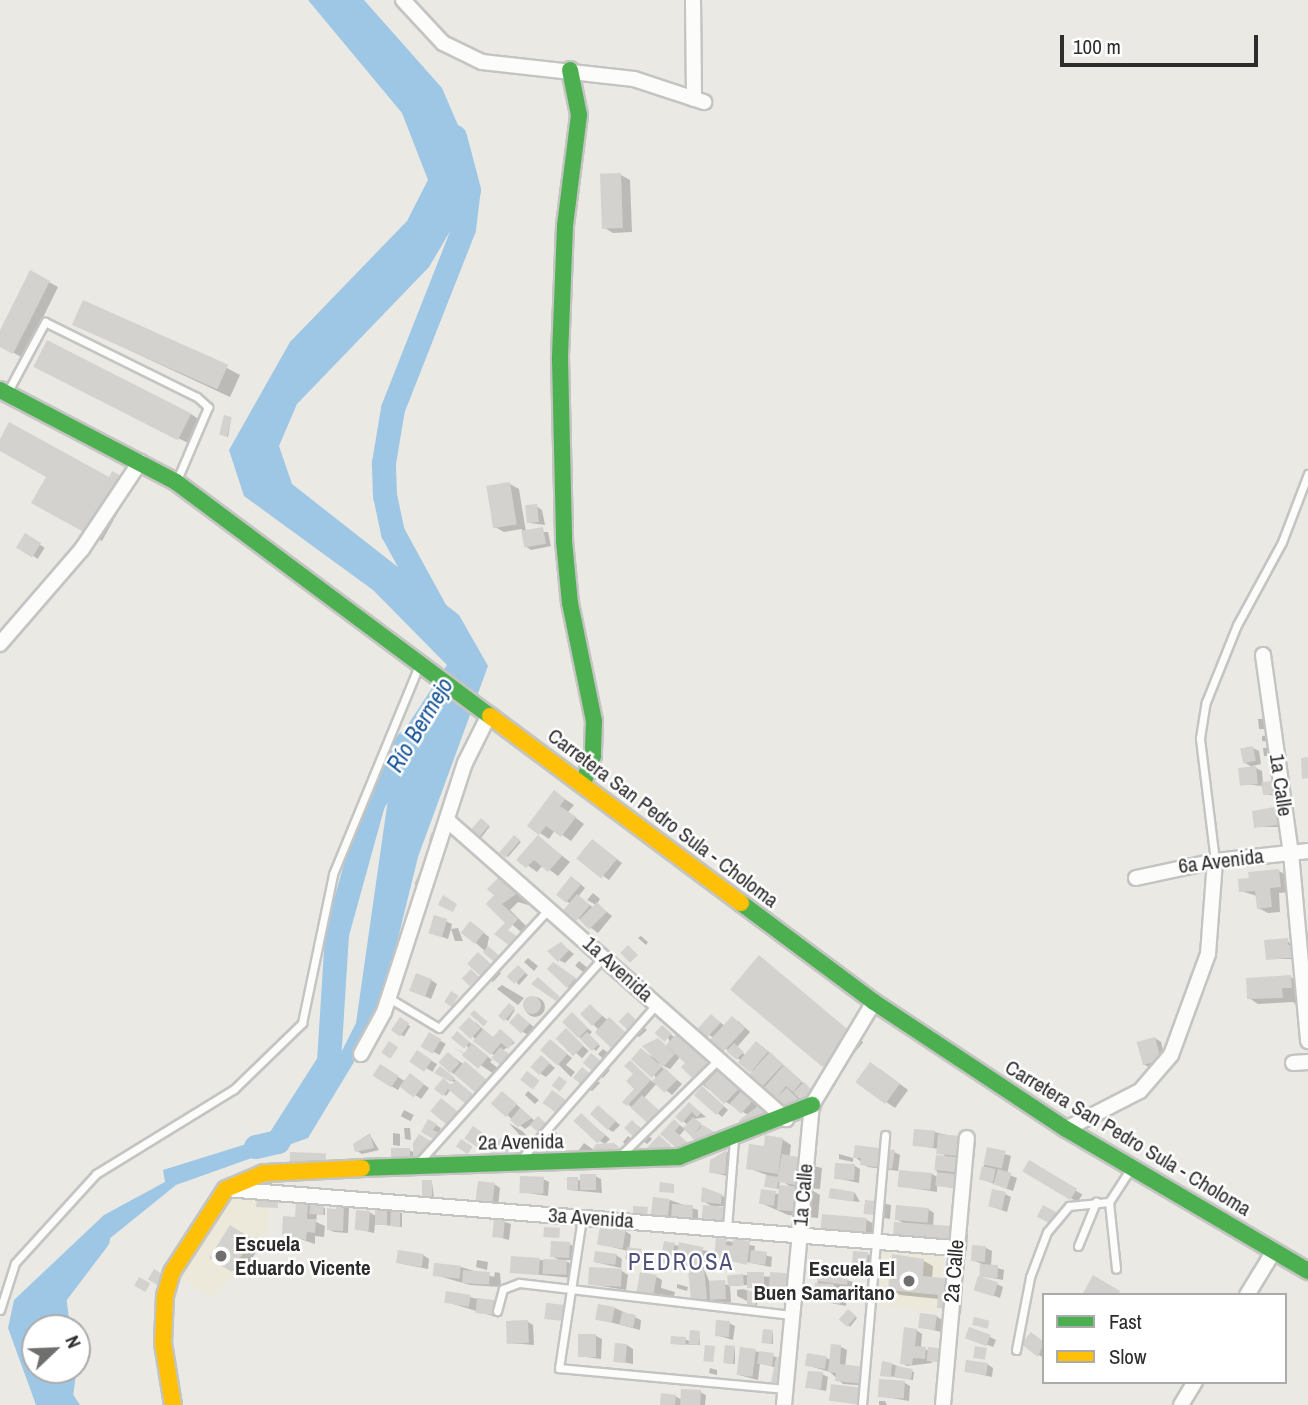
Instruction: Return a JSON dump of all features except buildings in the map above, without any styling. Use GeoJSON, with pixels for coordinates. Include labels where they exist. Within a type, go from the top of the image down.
{"type":"FeatureCollection","features":[{"type":"Feature","properties":{"kind":"main road"},"geometry":{"type":"LineString","coordinates":[[570,70],[579,115],[565,226],[560,359],[564,541],[570,603],[594,721],[593,756],[583,783]]}},
{"type":"Feature","properties":{"kind":"main road","name":"Carretera San Pedro Sula - Choloma"},"geometry":{"type":"LineString","coordinates":[[3,392],[176,482],[874,1002],[1066,1129],[1308,1271]]}},
{"type":"Feature","properties":{"kind":"main road","name":"2a Avenida"},"geometry":{"type":"LineString","coordinates":[[226,1189],[264,1173],[679,1157],[786,1119],[812,1105]]}},
{"type":"Feature","properties":{"kind":"main road"},"geometry":{"type":"LineString","coordinates":[[173,1405],[163,1343],[165,1296],[172,1272],[226,1189]]}},
{"type":"Feature","properties":{"kind":"street"},"geometry":{"type":"LineString","coordinates":[[403,0],[458,53],[482,62],[634,79],[699,101],[693,0]]}},
{"type":"Feature","properties":{"kind":"street"},"geometry":{"type":"LineString","coordinates":[[0,644],[82,549],[140,462]]}},
{"type":"Feature","properties":{"kind":"street","name":"1a Calle"},"geometry":{"type":"LineString","coordinates":[[1263,655],[1291,853],[1308,1041]]}},
{"type":"Feature","properties":{"kind":"street"},"geometry":{"type":"LineString","coordinates":[[361,1054],[389,998],[465,763],[485,712]]}},
{"type":"Feature","properties":{"kind":"street","name":"1a Avenida"},"geometry":{"type":"LineString","coordinates":[[448,821],[786,1119]]}},
{"type":"Feature","properties":{"kind":"street","name":"6a Avenida"},"geometry":{"type":"LineString","coordinates":[[1136,878],[1215,860],[1308,851]]}},
{"type":"Feature","properties":{"kind":"street"},"geometry":{"type":"LineString","coordinates":[[1066,1129],[1140,1091],[1171,1055],[1208,954],[1215,860]]}},
{"type":"Feature","properties":{"kind":"street","name":"1a Calle"},"geometry":{"type":"LineString","coordinates":[[784,1405],[812,1105],[874,1002]]}},
{"type":"Feature","properties":{"kind":"street"},"geometry":{"type":"LineString","coordinates":[[1293,1063],[1308,1062]]}},
{"type":"Feature","properties":{"kind":"street","name":"2a Calle"},"geometry":{"type":"LineString","coordinates":[[943,1405],[955,1248],[967,1138]]}},
{"type":"Feature","properties":{"kind":"street","name":"3a Avenida"},"geometry":{"type":"LineString","coordinates":[[226,1189],[955,1248]]}},
{"type":"Feature","properties":{"kind":"street"},"geometry":{"type":"LineString","coordinates":[[1248,1293],[1274,1251]]}},
{"type":"Feature","properties":{"kind":"street"},"geometry":{"type":"LineString","coordinates":[[1188,1402],[1194,1384]]}},
{"type":"Feature","properties":{"kind":"lane"},"geometry":{"type":"LineString","coordinates":[[3,392],[45,322],[197,397],[208,407],[176,482]]}},
{"type":"Feature","properties":{"kind":"lane"},"geometry":{"type":"LineString","coordinates":[[1215,860],[1200,738],[1206,702],[1237,625],[1282,542],[1308,474]]}},
{"type":"Feature","properties":{"kind":"lane"},"geometry":{"type":"LineString","coordinates":[[0,1310],[15,1263],[96,1174],[234,1089],[302,1023],[333,874],[421,665]]}},
{"type":"Feature","properties":{"kind":"lane"},"geometry":{"type":"LineString","coordinates":[[389,998],[439,1028],[549,908]]}},
{"type":"Feature","properties":{"kind":"lane"},"geometry":{"type":"LineString","coordinates":[[417,1165],[445,1128],[604,957]]}},
{"type":"Feature","properties":{"kind":"lane"},"geometry":{"type":"LineString","coordinates":[[516,1164],[657,1004]]}},
{"type":"Feature","properties":{"kind":"lane"},"geometry":{"type":"LineString","coordinates":[[616,1160],[719,1059]]}},
{"type":"Feature","properties":{"kind":"lane"},"geometry":{"type":"LineString","coordinates":[[862,1405],[885,1135]]}},
{"type":"Feature","properties":{"kind":"lane"},"geometry":{"type":"LineString","coordinates":[[727,1228],[734,1138]]}},
{"type":"Feature","properties":{"kind":"lane"},"geometry":{"type":"LineString","coordinates":[[1116,1269],[1109,1202],[1133,1167]]}},
{"type":"Feature","properties":{"kind":"lane"},"geometry":{"type":"LineString","coordinates":[[1078,1246],[1096,1202]]}},
{"type":"Feature","properties":{"kind":"lane"},"geometry":{"type":"LineString","coordinates":[[1016,1350],[1030,1277],[1047,1232],[1069,1206],[1109,1202]]}},
{"type":"Feature","properties":{"kind":"lane"},"geometry":{"type":"LineString","coordinates":[[582,1217],[559,1368],[785,1389]]}},
{"type":"Feature","properties":{"kind":"lane"},"geometry":{"type":"LineString","coordinates":[[497,1311],[499,1295],[509,1284],[570,1287],[792,1315]]}},
{"type":"Feature","properties":{"kind":"shaded area","name":"Escuela Eduardo Vicente"},"geometry":{"type":"Polygon","coordinates":[[[230,1195],[272,1197],[267,1233],[212,1299],[181,1278],[230,1195]]]}},
{"type":"Feature","properties":{"kind":"shaded area","name":"Escuela El Buen Samaritano"},"geometry":{"type":"Polygon","coordinates":[[[878,1249],[945,1257],[938,1313],[871,1305],[878,1249]]]}},
{"type":"Feature","properties":{"kind":"water"},"geometry":{"type":"Polygon","coordinates":[[[308,0],[364,0],[442,88],[467,146],[462,211],[429,267],[297,404],[279,446],[292,484],[459,615],[488,666],[418,857],[377,1024],[308,1138],[176,1185],[72,1269],[59,1314],[21,1314],[21,1364],[8,1328],[14,1300],[104,1215],[165,1182],[163,1170],[291,1130],[312,1110],[356,1023],[396,743],[447,665],[373,590],[244,496],[229,450],[290,342],[407,221],[428,180],[402,113],[308,0]]]}},
{"type":"Feature","properties":{"kind":"water"},"geometry":{"type":"Polygon","coordinates":[[[28,1384],[66,1384],[80,1405],[36,1405],[28,1384]]]}},
{"type":"Feature","properties":{"kind":"waterway","name":"Río Bermejo"},"geometry":{"type":"LineString","coordinates":[[439,617],[393,533],[385,496],[384,463],[393,409],[464,229],[469,190],[455,137]]}},
{"type":"Feature","properties":{"kind":"waterway","name":"Río Bermejo"},"geometry":{"type":"LineString","coordinates":[[256,1147],[278,1142],[329,1062],[337,934],[373,804],[407,743]]}},
{"type":"Feature","properties":{"kind":"waterway","name":"Río Bermejo"},"geometry":{"type":"LineString","coordinates":[[56,1314],[54,1297],[98,1239]]}},
{"type":"Feature","properties":{"kind":"waterway","name":"Río Bermejo"},"geometry":{"type":"LineString","coordinates":[[60,1405],[62,1384]]}},
{"type":"Feature","properties":{"kind":"traffic: fast"},"geometry":{"type":"LineString","coordinates":[[570,70],[579,115],[565,226],[560,359],[564,541],[570,603],[594,721],[593,756],[583,783]]}},
{"type":"Feature","properties":{"kind":"traffic: fast"},"geometry":{"type":"LineString","coordinates":[[0,390],[176,482],[490,716]]}},
{"type":"Feature","properties":{"kind":"traffic: fast"},"geometry":{"type":"LineString","coordinates":[[741,903],[874,1002],[1066,1129],[1308,1271]]}},
{"type":"Feature","properties":{"kind":"traffic: fast"},"geometry":{"type":"LineString","coordinates":[[362,1168],[679,1157],[812,1105]]}},
{"type":"Feature","properties":{"kind":"traffic: slow"},"geometry":{"type":"LineString","coordinates":[[490,716],[741,903]]}},
{"type":"Feature","properties":{"kind":"traffic: slow"},"geometry":{"type":"LineString","coordinates":[[173,1405],[163,1343],[165,1296],[172,1272],[226,1189],[264,1173],[362,1168]]}},
{"type":"Feature","properties":{"kind":"place","name":"Escuela Eduardo Vicente"},"geometry":{"type":"Point","coordinates":[221,1256]}},
{"type":"Feature","properties":{"kind":"place","name":"Escuela El Buen Samaritano"},"geometry":{"type":"Point","coordinates":[909,1281]}},
{"type":"Feature","properties":{"kind":"district","name":"PEDROSA"},"geometry":{"type":"Point","coordinates":[681,1262]}}]}
